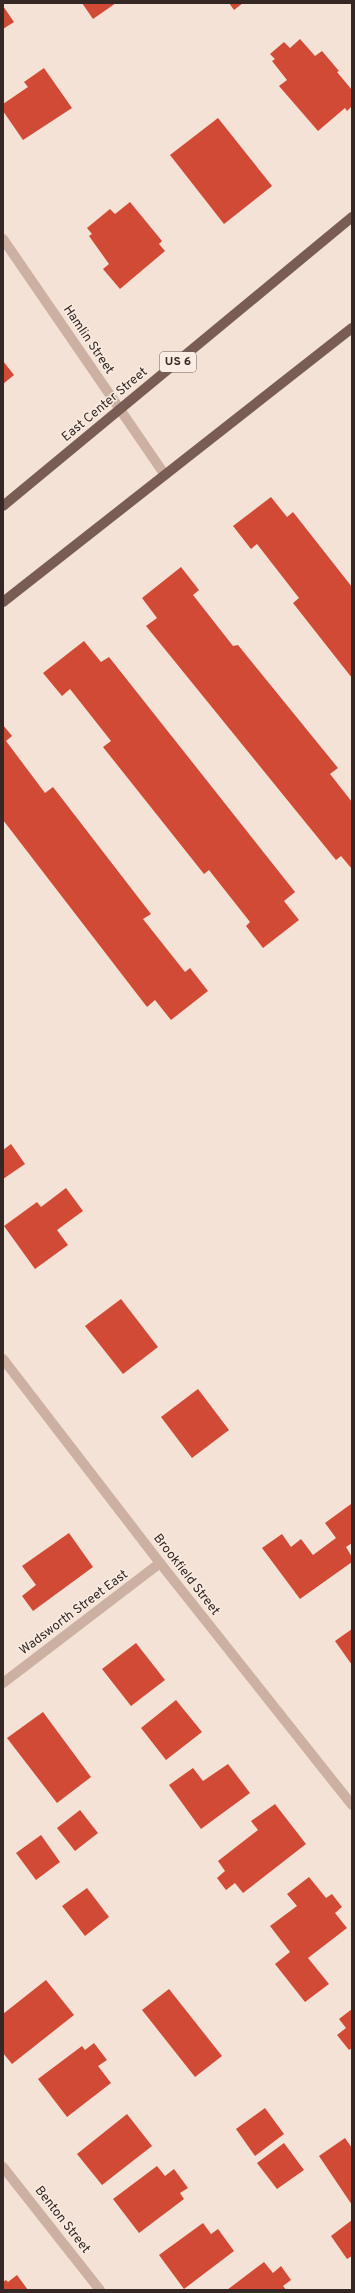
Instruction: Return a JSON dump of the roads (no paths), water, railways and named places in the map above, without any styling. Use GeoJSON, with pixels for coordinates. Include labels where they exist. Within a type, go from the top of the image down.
{"type":"FeatureCollection","features":[{"type":"Feature","properties":{"kind":"main road","name":"East Center Street"},"geometry":{"type":"LineString","coordinates":[[3,506],[352,217]]}},
{"type":"Feature","properties":{"kind":"main road"},"geometry":{"type":"LineString","coordinates":[[3,602],[352,328]]}},
{"type":"Feature","properties":{"kind":"street","name":"Hamlin Street"},"geometry":{"type":"LineString","coordinates":[[3,239],[165,475]]}},
{"type":"Feature","properties":{"kind":"street","name":"Brookfield Street"},"geometry":{"type":"LineString","coordinates":[[3,1359],[160,1563],[352,1805]]}},
{"type":"Feature","properties":{"kind":"street","name":"Wadsworth Street East"},"geometry":{"type":"LineString","coordinates":[[3,1683],[160,1563]]}},
{"type":"Feature","properties":{"kind":"street","name":"Benton Street"},"geometry":{"type":"LineString","coordinates":[[3,2167],[100,2290]]}}]}
